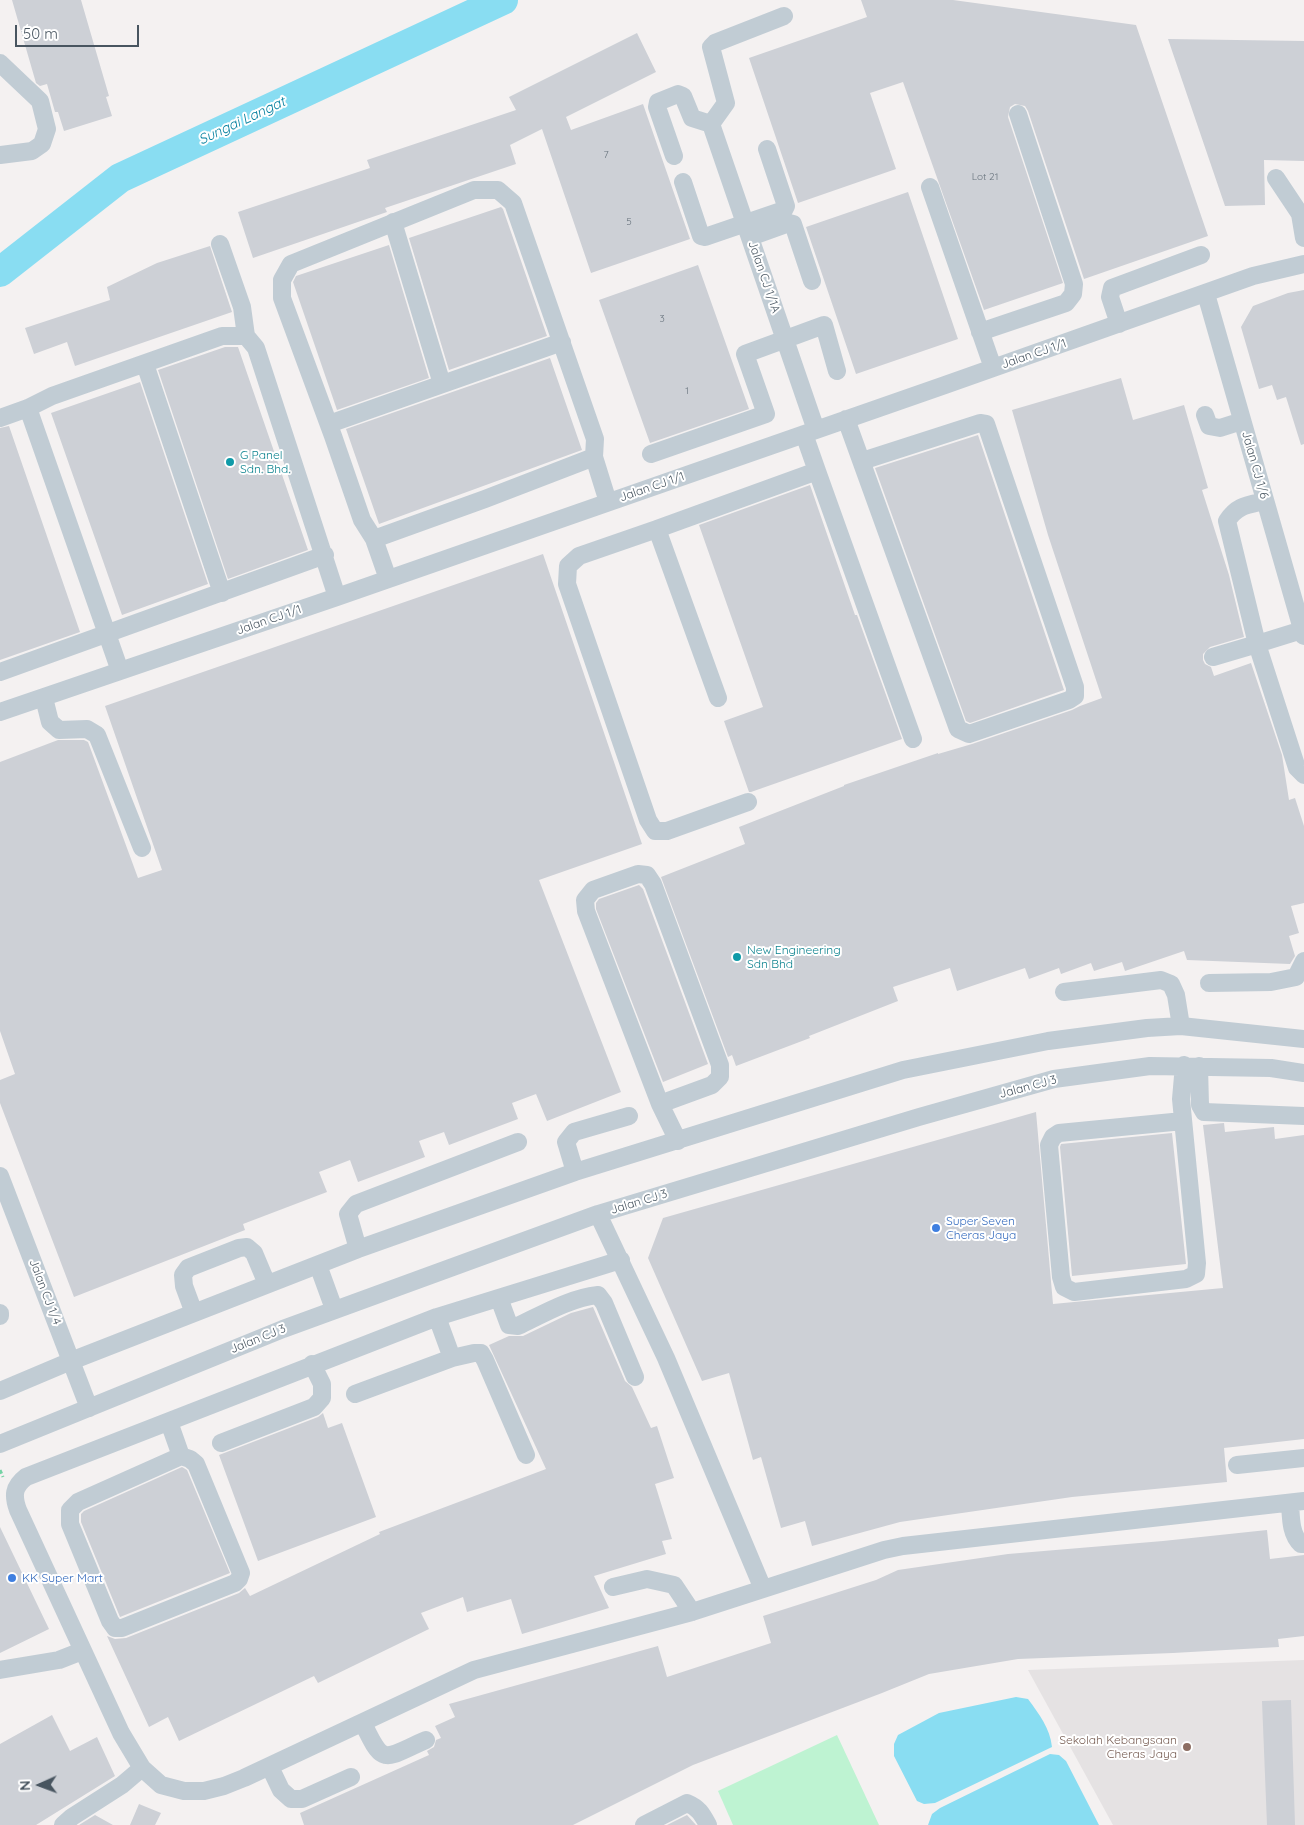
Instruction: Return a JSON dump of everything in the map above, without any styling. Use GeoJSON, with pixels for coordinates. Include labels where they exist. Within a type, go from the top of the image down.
{"type":"FeatureCollection","features":[{"type":"Feature","properties":{"kind":"street"},"geometry":{"type":"LineString","coordinates":[[674,156],[657,107],[658,102],[678,94],[683,96],[692,118],[711,124],[726,103],[711,47],[715,43],[784,16]]}},
{"type":"Feature","properties":{"kind":"street"},"geometry":{"type":"LineString","coordinates":[[0,63],[40,101],[46,129],[42,144],[32,151],[0,154]]}},
{"type":"Feature","properties":{"kind":"street"},"geometry":{"type":"LineString","coordinates":[[980,332],[1066,303],[1073,294],[1074,284],[1018,114]]}},
{"type":"Feature","properties":{"kind":"street","name":"Jalan CJ 1/1A"},"geometry":{"type":"LineString","coordinates":[[711,124],[785,340],[810,432],[817,471],[913,739]]}},
{"type":"Feature","properties":{"kind":"street"},"geometry":{"type":"LineString","coordinates":[[747,230],[784,210],[786,206],[767,148]]}},
{"type":"Feature","properties":{"kind":"street"},"geometry":{"type":"LineString","coordinates":[[1276,178],[1300,214],[1304,238]]}},
{"type":"Feature","properties":{"kind":"street"},"geometry":{"type":"LineString","coordinates":[[683,182],[701,236],[705,238],[789,223],[793,224],[812,281]]}},
{"type":"Feature","properties":{"kind":"street"},"geometry":{"type":"LineString","coordinates":[[930,187],[993,368]]}},
{"type":"Feature","properties":{"kind":"street"},"geometry":{"type":"LineString","coordinates":[[388,579],[374,539],[362,520],[329,424],[282,298],[282,280],[291,264],[474,190],[498,190],[513,203],[595,439],[594,457],[608,502]]}},
{"type":"Feature","properties":{"kind":"street"},"geometry":{"type":"LineString","coordinates":[[393,222],[442,384]]}},
{"type":"Feature","properties":{"kind":"street"},"geometry":{"type":"LineString","coordinates":[[220,244],[242,307],[246,336],[256,348],[338,597]]}},
{"type":"Feature","properties":{"kind":"street"},"geometry":{"type":"LineString","coordinates":[[1119,324],[1110,298],[1112,288],[1201,255]]}},
{"type":"Feature","properties":{"kind":"street","name":"Jalan CJ 1/1"},"geometry":{"type":"LineString","coordinates":[[0,712],[338,597],[1253,276],[1304,264]]}},
{"type":"Feature","properties":{"kind":"street","name":"Jalan CJ 1/6"},"geometry":{"type":"LineString","coordinates":[[1206,294],[1303,633]]}},
{"type":"Feature","properties":{"kind":"street"},"geometry":{"type":"LineString","coordinates":[[652,454],[766,414],[745,354],[824,324],[837,371]]}},
{"type":"Feature","properties":{"kind":"street"},"geometry":{"type":"LineString","coordinates":[[0,418],[28,408],[52,396],[222,336],[246,336]]}},
{"type":"Feature","properties":{"kind":"street"},"geometry":{"type":"LineString","coordinates":[[329,424],[562,342]]}},
{"type":"Feature","properties":{"kind":"street"},"geometry":{"type":"LineString","coordinates":[[145,364],[222,593]]}},
{"type":"Feature","properties":{"kind":"street"},"geometry":{"type":"LineString","coordinates":[[28,408],[120,671]]}},
{"type":"Feature","properties":{"kind":"street"},"geometry":{"type":"LineString","coordinates":[[1205,415],[1209,426],[1220,428],[1242,422]]}},
{"type":"Feature","properties":{"kind":"street"},"geometry":{"type":"LineString","coordinates":[[846,419],[958,729],[969,734],[1069,700],[1075,696],[1075,687],[986,424],[980,423],[862,461]]}},
{"type":"Feature","properties":{"kind":"street"},"geometry":{"type":"LineString","coordinates":[[374,539],[594,457]]}},
{"type":"Feature","properties":{"kind":"street"},"geometry":{"type":"LineString","coordinates":[[748,802],[667,831],[655,831],[648,820],[567,584],[568,566],[579,556],[817,471]]}},
{"type":"Feature","properties":{"kind":"street"},"geometry":{"type":"LineString","coordinates":[[1265,501],[1233,511],[1227,522],[1258,644],[1297,768],[1304,775]]}},
{"type":"Feature","properties":{"kind":"street"},"geometry":{"type":"LineString","coordinates":[[657,529],[718,698]]}},
{"type":"Feature","properties":{"kind":"street"},"geometry":{"type":"LineString","coordinates":[[0,672],[107,635],[324,555]]}},
{"type":"Feature","properties":{"kind":"street"},"geometry":{"type":"LineString","coordinates":[[1213,657],[1303,633]]}},
{"type":"Feature","properties":{"kind":"street"},"geometry":{"type":"LineString","coordinates":[[44,698],[50,722],[59,730],[87,729],[97,734],[142,848]]}},
{"type":"Feature","properties":{"kind":"street"},"geometry":{"type":"LineString","coordinates":[[660,1104],[712,1085],[720,1077],[720,1065],[653,884],[647,874],[638,874],[593,890],[585,900],[586,911],[660,1104],[678,1141]]}},
{"type":"Feature","properties":{"kind":"street"},"geometry":{"type":"LineString","coordinates":[[1209,983],[1271,982],[1296,977],[1304,961]]}},
{"type":"Feature","properties":{"kind":"street"},"geometry":{"type":"LineString","coordinates":[[1064,992],[1161,980],[1171,984],[1176,995],[1181,1026]]}},
{"type":"Feature","properties":{"kind":"street"},"geometry":{"type":"LineString","coordinates":[[0,1391],[71,1360],[358,1249],[576,1172],[904,1070],[1048,1041],[1147,1028],[1181,1026],[1304,1039]]}},
{"type":"Feature","properties":{"kind":"street","name":"Jalan CJ 3"},"geometry":{"type":"LineString","coordinates":[[0,1444],[283,1329],[598,1214],[918,1117],[1054,1079],[1150,1066],[1271,1068],[1304,1073]]}},
{"type":"Feature","properties":{"kind":"street"},"geometry":{"type":"LineString","coordinates":[[1192,1066],[1200,1104],[1204,1112],[1304,1116]]}},
{"type":"Feature","properties":{"kind":"street"},"geometry":{"type":"LineString","coordinates":[[1183,1121],[1059,1134],[1053,1137],[1049,1145],[1061,1277],[1064,1287],[1074,1292],[1186,1280],[1196,1274],[1197,1263],[1181,1099],[1192,1066]]}},
{"type":"Feature","properties":{"kind":"street"},"geometry":{"type":"LineString","coordinates":[[576,1172],[566,1142],[570,1136],[574,1132],[629,1116]]}},
{"type":"Feature","properties":{"kind":"street"},"geometry":{"type":"LineString","coordinates":[[358,1249],[348,1214],[356,1204],[518,1142]]}},
{"type":"Feature","properties":{"kind":"street","name":"Jalan CJ 1/4"},"geometry":{"type":"LineString","coordinates":[[1,1180],[89,1408]]}},
{"type":"Feature","properties":{"kind":"street"},"geometry":{"type":"LineString","coordinates":[[598,1214],[666,1358],[763,1589]]}},
{"type":"Feature","properties":{"kind":"street"},"geometry":{"type":"LineString","coordinates":[[194,1313],[184,1286],[183,1275],[188,1268],[239,1248],[247,1247],[254,1253],[267,1284]]}},
{"type":"Feature","properties":{"kind":"street"},"geometry":{"type":"LineString","coordinates":[[621,1260],[437,1317],[312,1364],[26,1477],[18,1484],[14,1492],[18,1510],[121,1733],[142,1768],[161,1785],[184,1791],[204,1791],[224,1786],[270,1767],[474,1670],[692,1612],[884,1550],[903,1546],[1297,1502],[1292,1528],[1296,1540],[1304,1544]]}},
{"type":"Feature","properties":{"kind":"street"},"geometry":{"type":"LineString","coordinates":[[318,1265],[334,1310]]}},
{"type":"Feature","properties":{"kind":"street"},"geometry":{"type":"LineString","coordinates":[[499,1298],[509,1325],[518,1326],[572,1301],[598,1295],[604,1303],[635,1378]]}},
{"type":"Feature","properties":{"kind":"street"},"geometry":{"type":"LineString","coordinates":[[437,1317],[452,1358]]}},
{"type":"Feature","properties":{"kind":"street"},"geometry":{"type":"LineString","coordinates":[[355,1394],[452,1358],[481,1353],[526,1455]]}},
{"type":"Feature","properties":{"kind":"street"},"geometry":{"type":"LineString","coordinates":[[222,1443],[314,1407],[322,1398],[322,1384],[312,1364]]}},
{"type":"Feature","properties":{"kind":"street"},"geometry":{"type":"LineString","coordinates":[[169,1422],[181,1456]]}},
{"type":"Feature","properties":{"kind":"street"},"geometry":{"type":"LineString","coordinates":[[181,1456],[190,1459],[196,1464],[241,1573],[239,1579],[235,1583],[122,1628],[115,1628],[110,1622],[70,1524],[70,1510],[78,1502],[181,1456]]}},
{"type":"Feature","properties":{"kind":"street"},"geometry":{"type":"LineString","coordinates":[[1237,1465],[1304,1458]]}},
{"type":"Feature","properties":{"kind":"street"},"geometry":{"type":"LineString","coordinates":[[613,1587],[647,1579],[674,1585],[692,1612]]}},
{"type":"Feature","properties":{"kind":"street"},"geometry":{"type":"LineString","coordinates":[[0,1670],[59,1660],[82,1651]]}},
{"type":"Feature","properties":{"kind":"street"},"geometry":{"type":"LineString","coordinates":[[362,1723],[380,1754],[389,1756],[426,1740]]}},
{"type":"Feature","properties":{"kind":"street"},"geometry":{"type":"LineString","coordinates":[[270,1767],[281,1790],[291,1799],[302,1799],[351,1777]]}},
{"type":"Feature","properties":{"kind":"street"},"geometry":{"type":"LineString","coordinates":[[63,1825],[72,1817],[122,1785],[142,1768]]}},
{"type":"Feature","properties":{"kind":"street"},"geometry":{"type":"LineString","coordinates":[[644,1825],[687,1803],[696,1806],[708,1825]]}},
{"type":"Feature","properties":{"kind":"shaded area","name":"Sekolah Kebangsaan Cheras Jaya"},"geometry":{"type":"Polygon","coordinates":[[[1304,1660],[1304,1825],[1113,1825],[1028,1670],[1304,1660]]]}},
{"type":"Feature","properties":{"kind":"green space"},"geometry":{"type":"Polygon","coordinates":[[[837,1735],[879,1825],[733,1825],[718,1791],[837,1735]]]}},
{"type":"Feature","properties":{"kind":"water"},"geometry":{"type":"Polygon","coordinates":[[[1016,1697],[1028,1699],[1046,1727],[1052,1747],[935,1803],[924,1804],[917,1801],[894,1756],[894,1744],[898,1735],[939,1713],[1016,1697]]]}},
{"type":"Feature","properties":{"kind":"water"},"geometry":{"type":"Polygon","coordinates":[[[1050,1754],[1059,1755],[1066,1761],[1099,1825],[928,1825],[932,1814],[940,1808],[1050,1754]]]}},
{"type":"Feature","properties":{"kind":"building"},"geometry":{"type":"Polygon","coordinates":[[[12,0],[81,0],[109,96],[106,97],[112,116],[64,131],[58,112],[55,112],[47,84],[40,86],[36,83],[12,0]]]}},
{"type":"Feature","properties":{"kind":"building"},"geometry":{"type":"Polygon","coordinates":[[[861,0],[953,0],[1136,25],[1208,236],[1084,279],[1028,111],[1025,106],[1015,104],[1010,107],[1008,117],[1063,283],[984,310],[903,82],[870,93],[896,169],[798,203],[749,58],[867,17],[861,0]]]}},
{"type":"Feature","properties":{"kind":"building"},"geometry":{"type":"Polygon","coordinates":[[[637,33],[656,72],[566,117],[571,130],[643,104],[690,239],[591,273],[542,129],[510,145],[516,164],[385,208],[387,212],[253,258],[238,212],[370,168],[367,160],[516,110],[509,97],[637,33]]]}},
{"type":"Feature","properties":{"kind":"building"},"geometry":{"type":"Polygon","coordinates":[[[1168,39],[1304,41],[1304,161],[1264,160],[1265,205],[1225,206],[1168,39]]]}},
{"type":"Feature","properties":{"kind":"building"},"geometry":{"type":"Polygon","coordinates":[[[908,192],[958,339],[856,374],[806,227],[908,192]]]}},
{"type":"Feature","properties":{"kind":"building"},"geometry":{"type":"Polygon","coordinates":[[[501,207],[547,336],[449,370],[409,238],[501,207]]]}},
{"type":"Feature","properties":{"kind":"building"},"geometry":{"type":"Polygon","coordinates":[[[389,245],[429,378],[337,410],[293,282],[296,276],[389,245]]]}},
{"type":"Feature","properties":{"kind":"building"},"geometry":{"type":"Polygon","coordinates":[[[210,246],[232,312],[75,366],[67,342],[34,354],[25,328],[110,300],[107,287],[157,263],[210,246]]]}},
{"type":"Feature","properties":{"kind":"building"},"geometry":{"type":"Polygon","coordinates":[[[698,265],[749,409],[650,443],[599,300],[698,265]]]}},
{"type":"Feature","properties":{"kind":"building"},"geometry":{"type":"Polygon","coordinates":[[[1304,290],[1304,444],[1301,445],[1286,397],[1277,400],[1272,385],[1259,389],[1241,327],[1253,306],[1288,293],[1304,290]]]}},
{"type":"Feature","properties":{"kind":"building","name":"G Panel Sdn. Bhd."},"geometry":{"type":"Polygon","coordinates":[[[225,347],[238,347],[308,550],[228,579],[158,370],[225,347]]]}},
{"type":"Feature","properties":{"kind":"building"},"geometry":{"type":"Polygon","coordinates":[[[550,358],[582,450],[379,524],[346,429],[550,358]]]}},
{"type":"Feature","properties":{"kind":"building"},"geometry":{"type":"Polygon","coordinates":[[[1121,378],[1133,420],[1184,405],[1208,488],[1202,490],[1229,575],[1244,637],[1210,647],[1203,654],[1203,660],[1205,664],[1211,667],[1214,676],[1251,663],[1282,755],[1289,800],[1295,798],[1304,826],[1304,903],[1291,906],[1299,933],[1289,936],[1295,956],[1290,964],[1187,960],[1184,951],[1125,971],[1122,962],[1094,971],[1091,963],[1061,974],[1059,968],[1029,979],[1025,968],[957,991],[950,968],[893,987],[898,1001],[809,1036],[810,1038],[736,1066],[732,1055],[728,1057],[661,877],[745,844],[739,827],[844,785],[938,753],[972,744],[1102,698],[1048,535],[1012,410],[1121,378]]]}},
{"type":"Feature","properties":{"kind":"building"},"geometry":{"type":"Polygon","coordinates":[[[140,382],[208,584],[122,615],[51,413],[140,382]]]}},
{"type":"Feature","properties":{"kind":"building"},"geometry":{"type":"Polygon","coordinates":[[[9,426],[80,632],[0,660],[0,428],[9,426]]]}},
{"type":"Feature","properties":{"kind":"building"},"geometry":{"type":"Polygon","coordinates":[[[978,435],[1064,690],[970,723],[966,721],[875,468],[978,435]]]}},
{"type":"Feature","properties":{"kind":"building"},"geometry":{"type":"Polygon","coordinates":[[[810,485],[855,615],[857,615],[902,739],[749,792],[724,721],[763,707],[699,525],[810,485]]]}},
{"type":"Feature","properties":{"kind":"building"},"geometry":{"type":"Polygon","coordinates":[[[543,554],[642,844],[539,880],[621,1092],[547,1121],[536,1094],[512,1103],[518,1119],[449,1145],[444,1132],[419,1141],[425,1157],[358,1182],[350,1160],[319,1172],[327,1192],[243,1224],[245,1230],[74,1297],[0,1103],[0,1080],[15,1074],[0,1031],[0,762],[58,740],[84,740],[88,742],[138,878],[162,870],[105,706],[543,554]]]}},
{"type":"Feature","properties":{"kind":"building"},"geometry":{"type":"Polygon","coordinates":[[[639,885],[643,889],[708,1064],[663,1082],[596,909],[596,903],[599,899],[639,885]]]}},
{"type":"Feature","properties":{"kind":"building"},"geometry":{"type":"Polygon","coordinates":[[[1036,1112],[1053,1304],[1223,1288],[1203,1125],[1224,1123],[1225,1132],[1274,1127],[1275,1139],[1304,1135],[1304,1439],[1224,1448],[1227,1482],[1072,1497],[900,1522],[812,1546],[805,1521],[781,1528],[761,1457],[753,1460],[729,1373],[702,1381],[648,1258],[663,1218],[1036,1112]]]}},
{"type":"Feature","properties":{"kind":"building"},"geometry":{"type":"Polygon","coordinates":[[[1172,1133],[1186,1264],[1072,1276],[1061,1144],[1172,1133]]]}},
{"type":"Feature","properties":{"kind":"building"},"geometry":{"type":"Polygon","coordinates":[[[593,1307],[625,1381],[632,1387],[651,1428],[657,1426],[674,1478],[655,1484],[672,1539],[662,1541],[666,1554],[594,1576],[609,1608],[522,1634],[511,1599],[467,1612],[463,1597],[421,1613],[429,1629],[318,1683],[314,1676],[179,1741],[168,1717],[149,1727],[107,1636],[115,1639],[126,1638],[239,1593],[245,1588],[250,1596],[380,1534],[379,1532],[546,1469],[489,1345],[509,1336],[523,1336],[571,1313],[593,1307]]]}},
{"type":"Feature","properties":{"kind":"building"},"geometry":{"type":"Polygon","coordinates":[[[323,1413],[328,1428],[342,1423],[376,1517],[258,1561],[219,1455],[318,1417],[323,1413]]]}},
{"type":"Feature","properties":{"kind":"building"},"geometry":{"type":"Polygon","coordinates":[[[182,1467],[187,1470],[230,1573],[120,1617],[81,1522],[81,1514],[182,1467]]]}},
{"type":"Feature","properties":{"kind":"building","name":"KK Super Mart"},"geometry":{"type":"Polygon","coordinates":[[[0,1527],[49,1629],[0,1653],[0,1527]]]}},
{"type":"Feature","properties":{"kind":"building"},"geometry":{"type":"Polygon","coordinates":[[[1267,1530],[1270,1559],[1304,1555],[1304,1636],[1278,1639],[1279,1647],[1018,1659],[929,1674],[693,1765],[573,1825],[304,1825],[300,1813],[429,1755],[427,1751],[434,1747],[436,1740],[441,1738],[435,1726],[455,1717],[449,1704],[658,1646],[667,1677],[771,1643],[763,1616],[876,1580],[898,1570],[1008,1554],[1267,1530]]]}},
{"type":"Feature","properties":{"kind":"building"},"geometry":{"type":"Polygon","coordinates":[[[1291,1700],[1295,1825],[1267,1825],[1262,1701],[1291,1700]]]}},
{"type":"Feature","properties":{"kind":"building"},"geometry":{"type":"Polygon","coordinates":[[[52,1715],[70,1751],[97,1737],[115,1776],[36,1825],[0,1825],[0,1744],[52,1715]]]}},
{"type":"Feature","properties":{"kind":"building"},"geometry":{"type":"Polygon","coordinates":[[[139,1804],[161,1813],[155,1825],[130,1825],[139,1804]]]}},
{"type":"Feature","properties":{"kind":"building"},"geometry":{"type":"Polygon","coordinates":[[[95,1815],[113,1825],[79,1825],[95,1815]]]}},
{"type":"Feature","properties":{"kind":"building"},"geometry":{"type":"Polygon","coordinates":[[[687,1815],[696,1825],[667,1825],[687,1815]]]}},
{"type":"Feature","properties":{"kind":"waterway","name":"Sungai Langat"},"geometry":{"type":"LineString","coordinates":[[0,272],[120,178],[503,0]]}},
{"type":"Feature","properties":{"kind":"place","name":"G Panel Sdn. Bhd."},"geometry":{"type":"Point","coordinates":[230,462]}},
{"type":"Feature","properties":{"kind":"place","name":"New Engineering Sdn Bhd"},"geometry":{"type":"Point","coordinates":[737,957]}},
{"type":"Feature","properties":{"kind":"place","name":"Super Seven Cheras Jaya"},"geometry":{"type":"Point","coordinates":[936,1228]}},
{"type":"Feature","properties":{"kind":"place","name":"KK Super Mart"},"geometry":{"type":"Point","coordinates":[12,1578]}},
{"type":"Feature","properties":{"kind":"place","name":"Sekolah Kebangsaan Cheras Jaya"},"geometry":{"type":"Point","coordinates":[1187,1747]}}]}
